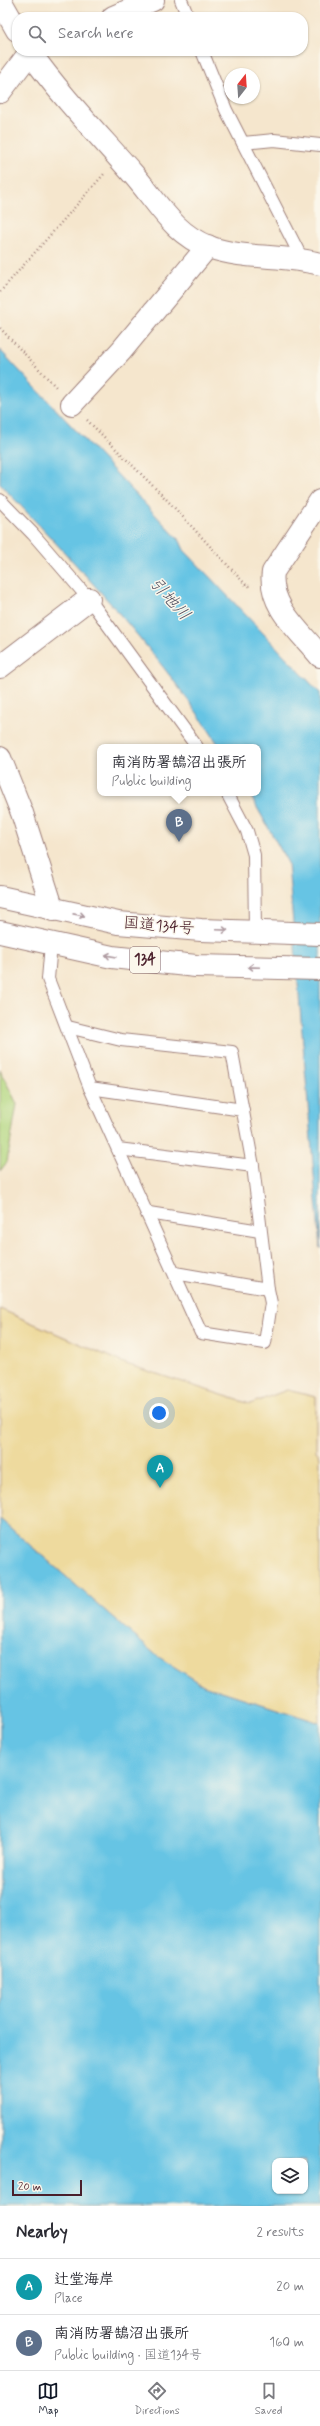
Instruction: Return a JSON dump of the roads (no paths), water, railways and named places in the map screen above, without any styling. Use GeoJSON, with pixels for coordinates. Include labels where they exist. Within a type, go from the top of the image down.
{"type":"FeatureCollection","features":[{"type":"Feature","properties":{"kind":"main road"},"geometry":{"type":"LineString","coordinates":[[0,0],[12,21]]}},
{"type":"Feature","properties":{"kind":"main road"},"geometry":{"type":"LineString","coordinates":[[125,12],[153,0]]}},
{"type":"Feature","properties":{"kind":"main road"},"geometry":{"type":"LineString","coordinates":[[0,92],[26,56]]}},
{"type":"Feature","properties":{"kind":"main road"},"geometry":{"type":"LineString","coordinates":[[34,56],[49,78],[118,157],[170,221],[208,246],[236,254],[311,262]]}},
{"type":"Feature","properties":{"kind":"main road"},"geometry":{"type":"LineString","coordinates":[[72,404],[121,351],[208,246]]}},
{"type":"Feature","properties":{"kind":"main road"},"geometry":{"type":"LineString","coordinates":[[320,501],[273,572],[271,585],[279,607],[320,656]]}},
{"type":"Feature","properties":{"kind":"main road"},"geometry":{"type":"LineString","coordinates":[[0,667],[89,599]]}},
{"type":"Feature","properties":{"kind":"main road"},"geometry":{"type":"LineString","coordinates":[[0,758],[22,813],[53,910]]}},
{"type":"Feature","properties":{"kind":"main road","name":"国道134号"},"geometry":{"type":"LineString","coordinates":[[0,897],[53,910],[118,922],[201,930],[320,934]]}},
{"type":"Feature","properties":{"kind":"main road","name":"134"},"geometry":{"type":"LineString","coordinates":[[0,932],[112,957],[181,964],[320,969]]}},
{"type":"Feature","properties":{"kind":"lane"},"geometry":{"type":"LineString","coordinates":[[181,0],[186,12]]}},
{"type":"Feature","properties":{"kind":"lane"},"geometry":{"type":"LineString","coordinates":[[204,56],[243,143],[311,262]]}},
{"type":"Feature","properties":{"kind":"lane"},"geometry":{"type":"LineString","coordinates":[[243,143],[274,140],[320,145]]}},
{"type":"Feature","properties":{"kind":"lane"},"geometry":{"type":"LineString","coordinates":[[0,500],[33,534],[89,599],[195,744]]}},
{"type":"Feature","properties":{"kind":"lane"},"geometry":{"type":"LineString","coordinates":[[229,796],[247,831],[254,855],[255,931]]}},
{"type":"Feature","properties":{"kind":"lane"},"geometry":{"type":"LineString","coordinates":[[51,944],[48,979],[68,1027],[90,1088],[149,1213],[201,1333],[265,1343],[271,1303],[260,1231],[253,1166],[232,1052],[121,1040],[68,1027]]}},
{"type":"Feature","properties":{"kind":"lane"},"geometry":{"type":"LineString","coordinates":[[90,1088],[243,1110]]}},
{"type":"Feature","properties":{"kind":"lane"},"geometry":{"type":"LineString","coordinates":[[118,1149],[253,1166]]}},
{"type":"Feature","properties":{"kind":"lane"},"geometry":{"type":"LineString","coordinates":[[149,1213],[260,1231]]}},
{"type":"Feature","properties":{"kind":"lane"},"geometry":{"type":"LineString","coordinates":[[175,1273],[268,1288]]}},
{"type":"Feature","properties":{"kind":"water","name":"引地川"},"geometry":{"type":"Polygon","coordinates":[[[0,350],[180,541],[184,550],[320,693],[320,1248],[288,863],[251,796],[261,796],[261,744],[218,744],[196,711],[144,643],[88,578],[0,484],[0,350]]]}},
{"type":"Feature","properties":{"kind":"water"},"geometry":{"type":"Polygon","coordinates":[[[0,1519],[157,1656],[203,1685],[320,1723],[320,2206],[0,2206],[0,1519]]]}},
{"type":"Feature","properties":{"kind":"place","name":"南消防署鵠沼出張所"},"geometry":{"type":"Point","coordinates":[179,842]}},
{"type":"Feature","properties":{"kind":"place","name":"辻堂海岸"},"geometry":{"type":"Point","coordinates":[160,1488]}}]}
